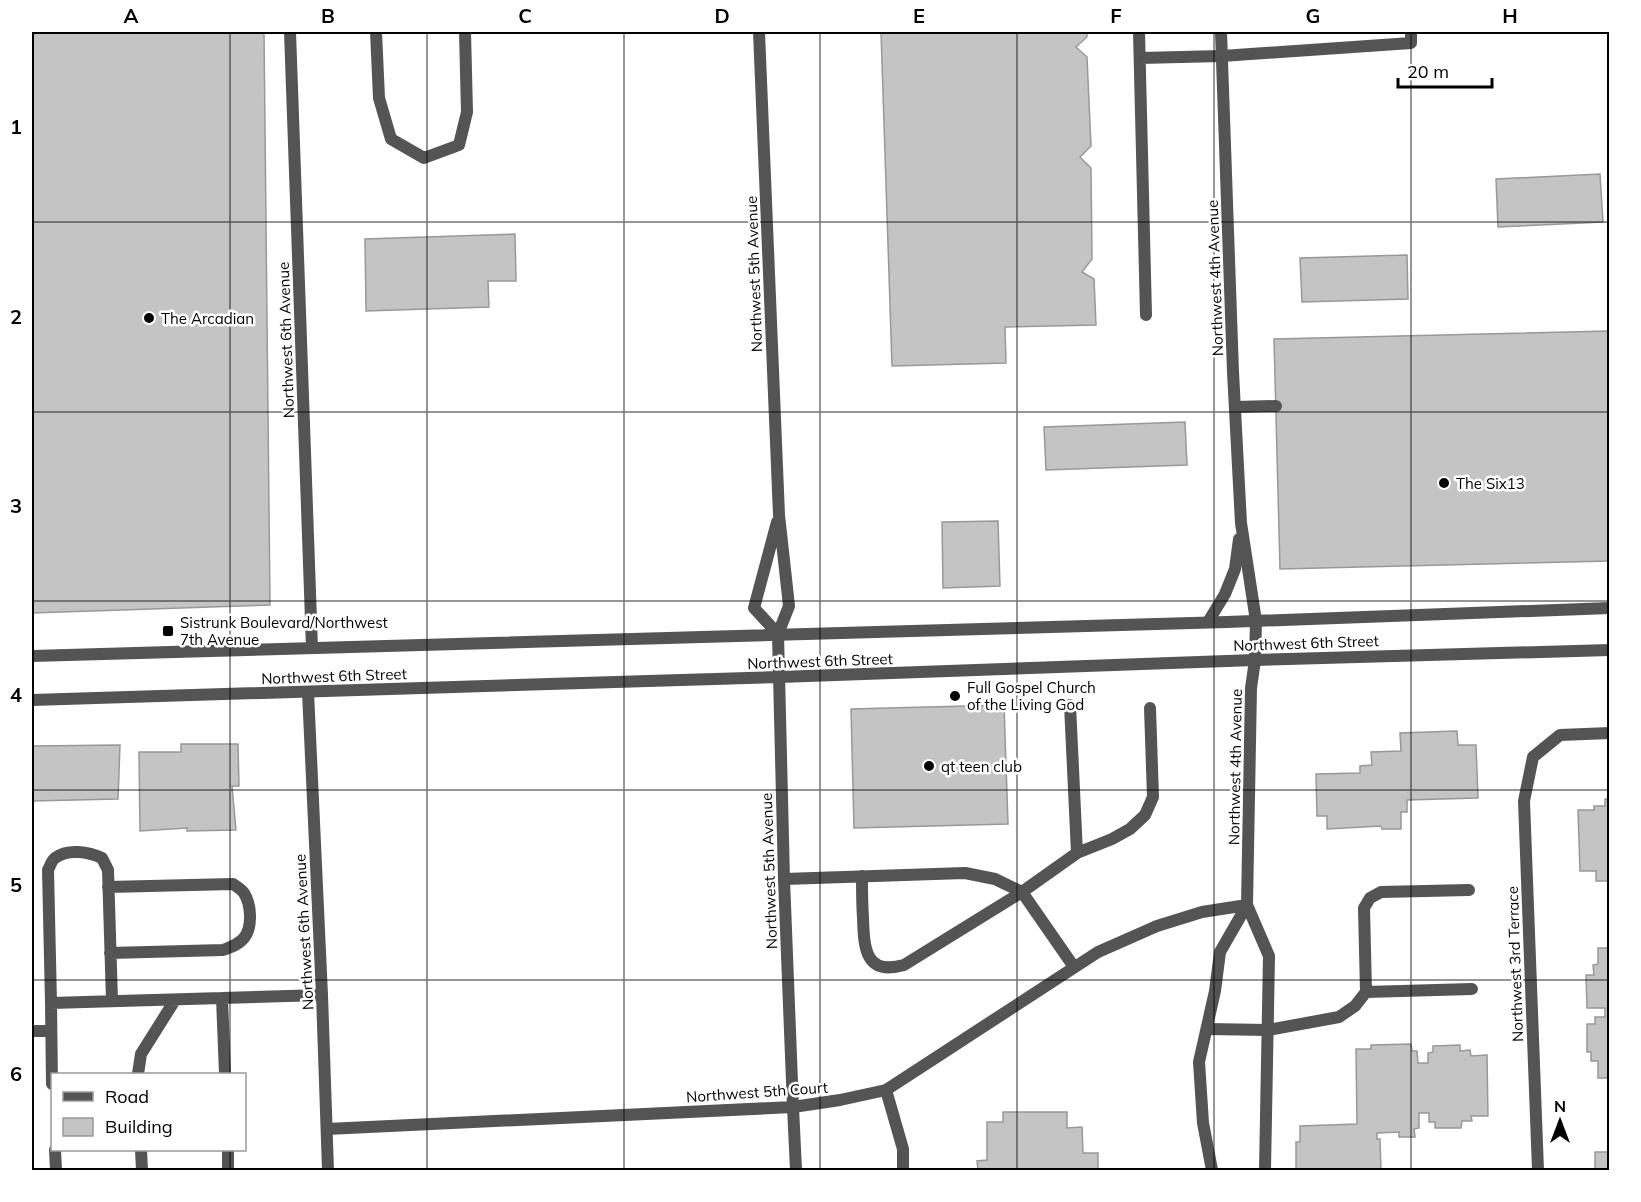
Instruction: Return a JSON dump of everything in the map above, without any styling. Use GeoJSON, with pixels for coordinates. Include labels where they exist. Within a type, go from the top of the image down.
{"type":"FeatureCollection","features":[{"type":"Feature","properties":{"kind":"street","name":"Northwest 6th Avenue"},"geometry":{"type":"LineString","coordinates":[[290,32],[312,648]]}},
{"type":"Feature","properties":{"kind":"street"},"geometry":{"type":"LineString","coordinates":[[375,32],[379,98],[391,139],[424,158],[459,145],[467,112],[465,32]]}},
{"type":"Feature","properties":{"kind":"street","name":"Northwest 5th Avenue"},"geometry":{"type":"LineString","coordinates":[[759,32],[779,515],[789,606],[778,634],[784,879],[796,1170]]}},
{"type":"Feature","properties":{"kind":"street"},"geometry":{"type":"LineString","coordinates":[[1139,32],[1146,315]]}},
{"type":"Feature","properties":{"kind":"street","name":"Northwest 4th Avenue"},"geometry":{"type":"LineString","coordinates":[[1221,32],[1241,523],[1256,621],[1255,660],[1251,688],[1247,905],[1269,956],[1264,1170]]}},
{"type":"Feature","properties":{"kind":"street"},"geometry":{"type":"LineString","coordinates":[[1140,58],[1222,56],[1411,43],[1411,32]]}},
{"type":"Feature","properties":{"kind":"street"},"geometry":{"type":"LineString","coordinates":[[1235,407],[1276,406]]}},
{"type":"Feature","properties":{"kind":"street","name":"Northwest 5th Avenue"},"geometry":{"type":"LineString","coordinates":[[778,634],[754,608],[779,515]]}},
{"type":"Feature","properties":{"kind":"street","name":"Northwest 4th Avenue"},"geometry":{"type":"LineString","coordinates":[[1208,622],[1225,594],[1235,569],[1241,523]]}},
{"type":"Feature","properties":{"kind":"street","name":"Northwest 6th Street"},"geometry":{"type":"LineString","coordinates":[[32,656],[1256,621],[1610,608]]}},
{"type":"Feature","properties":{"kind":"street","name":"Northwest 6th Street"},"geometry":{"type":"LineString","coordinates":[[32,700],[1610,650]]}},
{"type":"Feature","properties":{"kind":"street","name":"Northwest 6th Avenue"},"geometry":{"type":"LineString","coordinates":[[308,692],[328,1170]]}},
{"type":"Feature","properties":{"kind":"street"},"geometry":{"type":"LineString","coordinates":[[1070,705],[1077,853]]}},
{"type":"Feature","properties":{"kind":"street"},"geometry":{"type":"LineString","coordinates":[[862,876],[864,946],[870,960],[879,967],[891,969],[904,965],[1022,892],[1077,853],[1130,829],[1145,815],[1153,797],[1150,708]]}},
{"type":"Feature","properties":{"kind":"street","name":"Northwest 3rd Terrace"},"geometry":{"type":"LineString","coordinates":[[1538,1170],[1524,801],[1533,757],[1560,735],[1610,733]]}},
{"type":"Feature","properties":{"kind":"street"},"geometry":{"type":"LineString","coordinates":[[52,1073],[48,870],[54,858],[66,853],[90,852],[102,858],[108,870],[112,1001]]}},
{"type":"Feature","properties":{"kind":"street"},"geometry":{"type":"LineString","coordinates":[[784,879],[965,873],[995,879],[1022,892],[1074,967]]}},
{"type":"Feature","properties":{"kind":"street"},"geometry":{"type":"LineString","coordinates":[[108,886],[232,884],[243,891],[249,903],[249,927],[245,937],[237,944],[223,950],[110,953]]}},
{"type":"Feature","properties":{"kind":"street"},"geometry":{"type":"LineString","coordinates":[[1207,1029],[1268,1030],[1339,1017],[1355,1006],[1366,992],[1364,908],[1370,898],[1381,892],[1469,890]]}},
{"type":"Feature","properties":{"kind":"street","name":"Northwest 4th Avenue"},"geometry":{"type":"LineString","coordinates":[[1212,1170],[1203,1123],[1199,1062],[1220,952],[1247,905]]}},
{"type":"Feature","properties":{"kind":"street","name":"Northwest 5th Court"},"geometry":{"type":"LineString","coordinates":[[327,1129],[792,1107],[886,1090],[1098,952],[1157,926],[1202,912],[1247,905]]}},
{"type":"Feature","properties":{"kind":"street"},"geometry":{"type":"LineString","coordinates":[[1366,992],[1472,989]]}},
{"type":"Feature","properties":{"kind":"street"},"geometry":{"type":"LineString","coordinates":[[51,1003],[322,995]]}},
{"type":"Feature","properties":{"kind":"street"},"geometry":{"type":"LineString","coordinates":[[222,998],[225,1073]]}},
{"type":"Feature","properties":{"kind":"street"},"geometry":{"type":"LineString","coordinates":[[138,1073],[141,1054],[175,1000]]}},
{"type":"Feature","properties":{"kind":"street"},"geometry":{"type":"LineString","coordinates":[[32,1031],[51,1031]]}},
{"type":"Feature","properties":{"kind":"street"},"geometry":{"type":"LineString","coordinates":[[886,1090],[903,1149],[903,1170]]}},
{"type":"Feature","properties":{"kind":"street"},"geometry":{"type":"LineString","coordinates":[[55,1151],[56,1170]]}},
{"type":"Feature","properties":{"kind":"street"},"geometry":{"type":"LineString","coordinates":[[141,1151],[142,1170]]}},
{"type":"Feature","properties":{"kind":"street"},"geometry":{"type":"LineString","coordinates":[[228,1151],[228,1170]]}},
{"type":"Feature","properties":{"kind":"building","name":"The Arcadian"},"geometry":{"type":"Polygon","coordinates":[[[32,32],[264,32],[270,605],[32,613],[32,32]]]}},
{"type":"Feature","properties":{"kind":"building"},"geometry":{"type":"Polygon","coordinates":[[[881,32],[1087,32],[1087,37],[1076,47],[1087,57],[1091,146],[1080,157],[1091,168],[1092,259],[1082,272],[1094,279],[1096,325],[1005,327],[1006,363],[892,366],[881,32]]]}},
{"type":"Feature","properties":{"kind":"building"},"geometry":{"type":"Polygon","coordinates":[[[1600,174],[1603,222],[1498,227],[1496,179],[1600,174]]]}},
{"type":"Feature","properties":{"kind":"building"},"geometry":{"type":"Polygon","coordinates":[[[515,234],[516,281],[488,281],[489,307],[366,311],[365,239],[515,234]]]}},
{"type":"Feature","properties":{"kind":"building"},"geometry":{"type":"Polygon","coordinates":[[[1407,255],[1408,299],[1302,302],[1300,258],[1407,255]]]}},
{"type":"Feature","properties":{"kind":"building","name":"The Six13"},"geometry":{"type":"Polygon","coordinates":[[[1610,331],[1610,561],[1280,569],[1274,339],[1610,331]]]}},
{"type":"Feature","properties":{"kind":"building"},"geometry":{"type":"Polygon","coordinates":[[[1185,422],[1187,465],[1046,470],[1044,427],[1185,422]]]}},
{"type":"Feature","properties":{"kind":"building"},"geometry":{"type":"Polygon","coordinates":[[[998,521],[1000,586],[943,588],[942,522],[998,521]]]}},
{"type":"Feature","properties":{"kind":"building","name":"qt teen club"},"geometry":{"type":"Polygon","coordinates":[[[1004,705],[1008,824],[854,828],[851,709],[1004,705]]]}},
{"type":"Feature","properties":{"kind":"building"},"geometry":{"type":"Polygon","coordinates":[[[1457,731],[1458,745],[1476,745],[1478,798],[1407,800],[1407,812],[1401,812],[1401,829],[1382,829],[1381,826],[1327,829],[1327,816],[1317,816],[1316,774],[1360,773],[1360,766],[1372,765],[1371,752],[1401,751],[1400,733],[1457,731]]]}},
{"type":"Feature","properties":{"kind":"building"},"geometry":{"type":"Polygon","coordinates":[[[181,744],[238,744],[239,786],[232,786],[236,830],[187,831],[187,828],[140,831],[139,752],[181,752],[181,744]]]}},
{"type":"Feature","properties":{"kind":"building"},"geometry":{"type":"Polygon","coordinates":[[[120,745],[118,799],[32,801],[32,746],[120,745]]]}},
{"type":"Feature","properties":{"kind":"building"},"geometry":{"type":"Polygon","coordinates":[[[1605,799],[1610,799],[1610,881],[1596,881],[1596,871],[1580,871],[1578,810],[1594,810],[1594,806],[1605,806],[1605,799]]]}},
{"type":"Feature","properties":{"kind":"building"},"geometry":{"type":"Polygon","coordinates":[[[1598,948],[1610,948],[1610,1078],[1598,1078],[1598,1061],[1591,1061],[1591,1052],[1587,1052],[1587,1024],[1595,1024],[1595,1017],[1605,1017],[1605,1008],[1587,1008],[1586,975],[1594,975],[1593,965],[1598,964],[1598,948]]]}},
{"type":"Feature","properties":{"kind":"building"},"geometry":{"type":"Polygon","coordinates":[[[1411,1044],[1412,1051],[1417,1051],[1418,1063],[1428,1063],[1428,1053],[1433,1052],[1433,1046],[1460,1045],[1460,1051],[1470,1050],[1471,1056],[1487,1055],[1488,1116],[1471,1116],[1472,1121],[1462,1121],[1461,1128],[1435,1128],[1435,1122],[1429,1122],[1429,1113],[1419,1113],[1419,1128],[1414,1129],[1415,1137],[1399,1137],[1399,1132],[1377,1133],[1377,1139],[1380,1139],[1381,1170],[1296,1170],[1296,1142],[1300,1142],[1300,1126],[1357,1124],[1356,1049],[1371,1049],[1371,1045],[1411,1044]]]}},
{"type":"Feature","properties":{"kind":"building"},"geometry":{"type":"Polygon","coordinates":[[[1003,1112],[1067,1112],[1067,1128],[1082,1127],[1083,1153],[1098,1153],[1098,1170],[978,1170],[977,1161],[987,1160],[987,1122],[1003,1122],[1003,1112]]]}},
{"type":"Feature","properties":{"kind":"building"},"geometry":{"type":"Polygon","coordinates":[[[1595,1152],[1610,1152],[1610,1170],[1595,1170],[1595,1152]]]}},
{"type":"Feature","properties":{"kind":"place","name":"The Arcadian"},"geometry":{"type":"Point","coordinates":[149,318]}},
{"type":"Feature","properties":{"kind":"place","name":"The Six13"},"geometry":{"type":"Point","coordinates":[1444,483]}},
{"type":"Feature","properties":{"kind":"place","name":"Sistrunk Boulevard/Northwest 7th Avenue"},"geometry":{"type":"Point","coordinates":[168,631]}},
{"type":"Feature","properties":{"kind":"place","name":"Full Gospel Church of the Living God"},"geometry":{"type":"Point","coordinates":[955,696]}},
{"type":"Feature","properties":{"kind":"place","name":"qt teen club"},"geometry":{"type":"Point","coordinates":[929,766]}}]}
